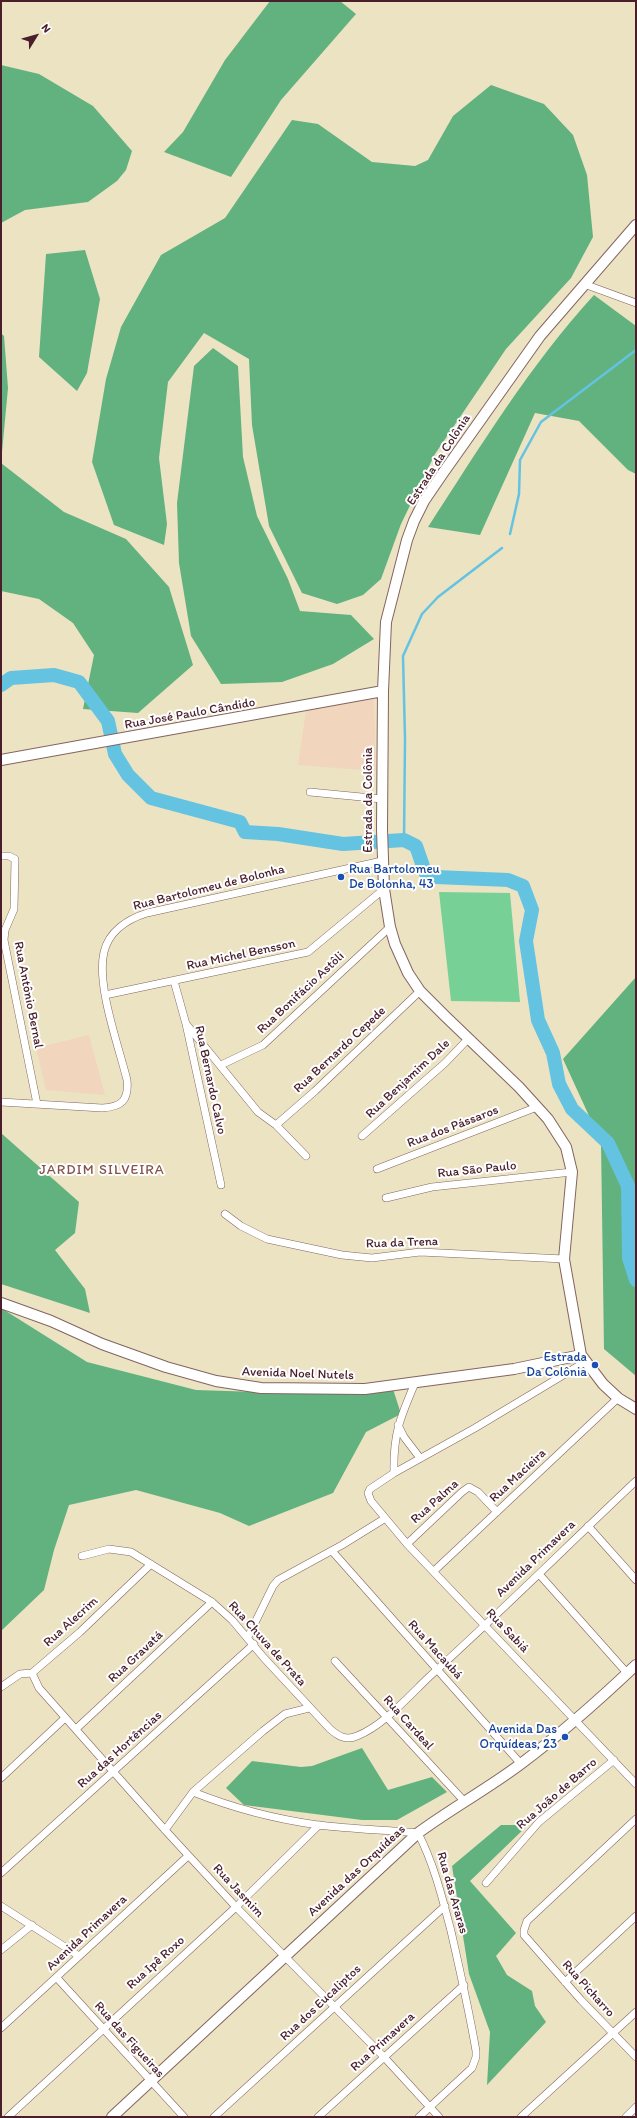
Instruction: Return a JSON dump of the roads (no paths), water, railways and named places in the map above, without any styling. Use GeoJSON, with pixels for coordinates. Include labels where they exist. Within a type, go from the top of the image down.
{"type":"FeatureCollection","features":[{"type":"Feature","properties":{"kind":"street","name":"Estrada da Colônia"},"geometry":{"type":"LineString","coordinates":[[636,225],[540,336],[424,501],[406,540],[386,622],[383,691],[382,798],[382,861],[384,889],[390,927],[408,973],[420,991],[519,1087],[560,1135],[566,1147],[572,1172],[564,1259],[583,1358],[597,1378],[618,1398],[636,1409]]}},
{"type":"Feature","properties":{"kind":"street"},"geometry":{"type":"LineString","coordinates":[[584,284],[636,303]]}},
{"type":"Feature","properties":{"kind":"street","name":"Rua José Paulo Cândido"},"geometry":{"type":"LineString","coordinates":[[1,760],[134,738],[383,691]]}},
{"type":"Feature","properties":{"kind":"street"},"geometry":{"type":"LineString","coordinates":[[310,792],[382,798]]}},
{"type":"Feature","properties":{"kind":"street","name":"Rua Antônio Bernal"},"geometry":{"type":"LineString","coordinates":[[1,856],[9,856],[15,859],[14,909],[5,930],[4,940],[36,1104]]}},
{"type":"Feature","properties":{"kind":"street","name":"Rua Bartolomeu de Bolonha"},"geometry":{"type":"LineString","coordinates":[[36,1104],[111,1107],[123,1101],[128,1091],[127,1080],[105,995],[102,968],[104,952],[109,939],[116,930],[135,917],[382,861]]}},
{"type":"Feature","properties":{"kind":"street","name":"Rua Michel Bensson"},"geometry":{"type":"LineString","coordinates":[[105,995],[308,952],[384,889]]}},
{"type":"Feature","properties":{"kind":"street","name":"Rua Bonifácio Astôli"},"geometry":{"type":"LineString","coordinates":[[221,1065],[263,1045],[390,927]]}},
{"type":"Feature","properties":{"kind":"street","name":"Rua Bernardo Calvo"},"geometry":{"type":"LineString","coordinates":[[174,981],[186,1024],[221,1185]]}},
{"type":"Feature","properties":{"kind":"street","name":"Rua Bernardo Cepede"},"geometry":{"type":"LineString","coordinates":[[276,1125],[420,991]]}},
{"type":"Feature","properties":{"kind":"street"},"geometry":{"type":"LineString","coordinates":[[186,1024],[258,1112],[276,1125],[306,1156]]}},
{"type":"Feature","properties":{"kind":"street","name":"Rua Benjamim Dale"},"geometry":{"type":"LineString","coordinates":[[362,1136],[445,1063],[469,1038]]}},
{"type":"Feature","properties":{"kind":"street"},"geometry":{"type":"LineString","coordinates":[[1,1102],[36,1104]]}},
{"type":"Feature","properties":{"kind":"street","name":"Rua dos Pássaros"},"geometry":{"type":"LineString","coordinates":[[377,1169],[537,1107]]}},
{"type":"Feature","properties":{"kind":"street","name":"Rua São Paulo"},"geometry":{"type":"LineString","coordinates":[[386,1198],[432,1188],[572,1172]]}},
{"type":"Feature","properties":{"kind":"street","name":"Rua da Trena"},"geometry":{"type":"LineString","coordinates":[[225,1214],[242,1226],[267,1239],[342,1255],[372,1258],[420,1252],[564,1259]]}},
{"type":"Feature","properties":{"kind":"street","name":"Avenida Noel Nutels"},"geometry":{"type":"LineString","coordinates":[[1,1302],[51,1321],[102,1344],[166,1367],[228,1384],[261,1388],[315,1390],[365,1389],[583,1358]]}},
{"type":"Feature","properties":{"kind":"street"},"geometry":{"type":"LineString","coordinates":[[415,1383],[398,1425],[393,1452],[394,1473],[475,1428],[583,1358]]}},
{"type":"Feature","properties":{"kind":"street","name":"Rua Macieira"},"geometry":{"type":"LineString","coordinates":[[434,1571],[618,1398]]}},
{"type":"Feature","properties":{"kind":"street"},"geometry":{"type":"LineString","coordinates":[[398,1425],[404,1438],[420,1458]]}},
{"type":"Feature","properties":{"kind":"street","name":"Rua Sabiá"},"geometry":{"type":"LineString","coordinates":[[394,1473],[368,1490],[371,1501],[384,1518],[636,1784]]}},
{"type":"Feature","properties":{"kind":"street","name":"Avenida Primavera"},"geometry":{"type":"LineString","coordinates":[[363,1734],[385,1717],[437,1670],[636,1481]]}},
{"type":"Feature","properties":{"kind":"street","name":"Rua Palma"},"geometry":{"type":"LineString","coordinates":[[407,1544],[469,1487],[478,1492],[497,1512]]}},
{"type":"Feature","properties":{"kind":"street"},"geometry":{"type":"LineString","coordinates":[[248,1637],[272,1586],[278,1580],[332,1551],[384,1518]]}},
{"type":"Feature","properties":{"kind":"street"},"geometry":{"type":"LineString","coordinates":[[588,1526],[636,1579]]}},
{"type":"Feature","properties":{"kind":"street","name":"Rua Chuva de Prata"},"geometry":{"type":"LineString","coordinates":[[82,1556],[109,1549],[120,1549],[131,1552],[212,1602],[248,1637],[309,1708],[340,1736],[347,1739],[363,1734]]}},
{"type":"Feature","properties":{"kind":"street","name":"Rua Macaubá"},"geometry":{"type":"LineString","coordinates":[[332,1551],[521,1764]]}},
{"type":"Feature","properties":{"kind":"street","name":"Rua Alecrim"},"geometry":{"type":"LineString","coordinates":[[1,1688],[20,1674],[32,1673],[80,1632],[151,1564]]}},
{"type":"Feature","properties":{"kind":"street"},"geometry":{"type":"LineString","coordinates":[[539,1574],[628,1673]]}},
{"type":"Feature","properties":{"kind":"street","name":"Rua Gravatá"},"geometry":{"type":"LineString","coordinates":[[76,1729],[212,1602]]}},
{"type":"Feature","properties":{"kind":"street","name":"Rua das Hortências"},"geometry":{"type":"LineString","coordinates":[[1,1873],[63,1819],[113,1771],[254,1644]]}},
{"type":"Feature","properties":{"kind":"street","name":"Rua Cardeal"},"geometry":{"type":"LineString","coordinates":[[336,1661],[385,1717],[464,1801]]}},
{"type":"Feature","properties":{"kind":"street","name":"Avenida das Orquídeas"},"geometry":{"type":"LineString","coordinates":[[112,2117],[418,1833],[521,1764],[636,1665]]}},
{"type":"Feature","properties":{"kind":"street","name":"Rua Jasmim"},"geometry":{"type":"LineString","coordinates":[[32,1673],[39,1688],[188,1856],[236,1907],[384,2057],[439,2117]]}},
{"type":"Feature","properties":{"kind":"street"},"geometry":{"type":"LineString","coordinates":[[165,1830],[193,1792],[277,1719],[298,1709],[309,1708]]}},
{"type":"Feature","properties":{"kind":"street"},"geometry":{"type":"LineString","coordinates":[[1,1778],[65,1718]]}},
{"type":"Feature","properties":{"kind":"street","name":"Rua João de Barro"},"geometry":{"type":"LineString","coordinates":[[486,1884],[540,1822],[614,1760]]}},
{"type":"Feature","properties":{"kind":"street"},"geometry":{"type":"LineString","coordinates":[[193,1792],[241,1808],[283,1819],[319,1825],[418,1833]]}},
{"type":"Feature","properties":{"kind":"street","name":"Rua Picharro"},"geometry":{"type":"LineString","coordinates":[[636,1819],[527,1921],[524,1930],[524,1935],[565,1982],[636,2057]]}},
{"type":"Feature","properties":{"kind":"street","name":"Rua Ipê Roxo"},"geometry":{"type":"LineString","coordinates":[[8,2117],[236,1907],[319,1825]]}},
{"type":"Feature","properties":{"kind":"street","name":"Rua das Araras"},"geometry":{"type":"LineString","coordinates":[[418,1833],[431,1860],[445,1906],[464,1984],[476,2051],[474,2064],[468,2072],[419,2117]]}},
{"type":"Feature","properties":{"kind":"street","name":"Avenida Primavera"},"geometry":{"type":"LineString","coordinates":[[1,2028],[188,1856]]}},
{"type":"Feature","properties":{"kind":"street"},"geometry":{"type":"LineString","coordinates":[[1,1906],[80,1956]]}},
{"type":"Feature","properties":{"kind":"street","name":"Rua dos Eucaliptos"},"geometry":{"type":"LineString","coordinates":[[214,2117],[445,1906]]}},
{"type":"Feature","properties":{"kind":"street"},"geometry":{"type":"LineString","coordinates":[[565,1982],[636,1916]]}},
{"type":"Feature","properties":{"kind":"street"},"geometry":{"type":"LineString","coordinates":[[1,1950],[32,1925]]}},
{"type":"Feature","properties":{"kind":"street","name":"Rua das Figueiras"},"geometry":{"type":"LineString","coordinates":[[57,1978],[184,2117]]}},
{"type":"Feature","properties":{"kind":"street","name":"Rua Primavera"},"geometry":{"type":"LineString","coordinates":[[318,2117],[464,1984]]}},
{"type":"Feature","properties":{"kind":"street"},"geometry":{"type":"LineString","coordinates":[[521,2117],[636,2012]]}},
{"type":"Feature","properties":{"kind":"street"},"geometry":{"type":"LineString","coordinates":[[626,2117],[636,2107]]}},
{"type":"Feature","properties":{"kind":"waterway"},"geometry":{"type":"LineString","coordinates":[[510,534],[519,494],[520,460],[541,422],[636,350]]}},
{"type":"Feature","properties":{"kind":"waterway"},"geometry":{"type":"LineString","coordinates":[[404,840],[405,739],[403,656],[422,614],[438,597],[502,548]]}},
{"type":"Feature","properties":{"kind":"waterway"},"geometry":{"type":"LineString","coordinates":[[1,685],[11,678],[54,675],[79,682],[108,721],[115,754],[128,775],[151,798],[240,822],[245,832],[278,834],[343,844],[404,840],[416,846],[425,872],[436,877],[508,880],[523,886],[532,910],[526,941],[538,1020],[553,1053],[559,1084],[572,1109],[608,1143],[628,1186],[629,1258],[636,1280]]}},
{"type":"Feature","properties":{"kind":"place","name":"Rua Bartolomeu De Bolonha, 43"},"geometry":{"type":"Point","coordinates":[341,877]}},
{"type":"Feature","properties":{"kind":"place","name":"Estrada Da Colônia"},"geometry":{"type":"Point","coordinates":[595,1365]}},
{"type":"Feature","properties":{"kind":"place","name":"Avenida Das Orquídeas, 23"},"geometry":{"type":"Point","coordinates":[565,1737]}},
{"type":"Feature","properties":{"kind":"district","name":"JARDIM SILVEIRA"},"geometry":{"type":"Point","coordinates":[102,1170]}}]}
